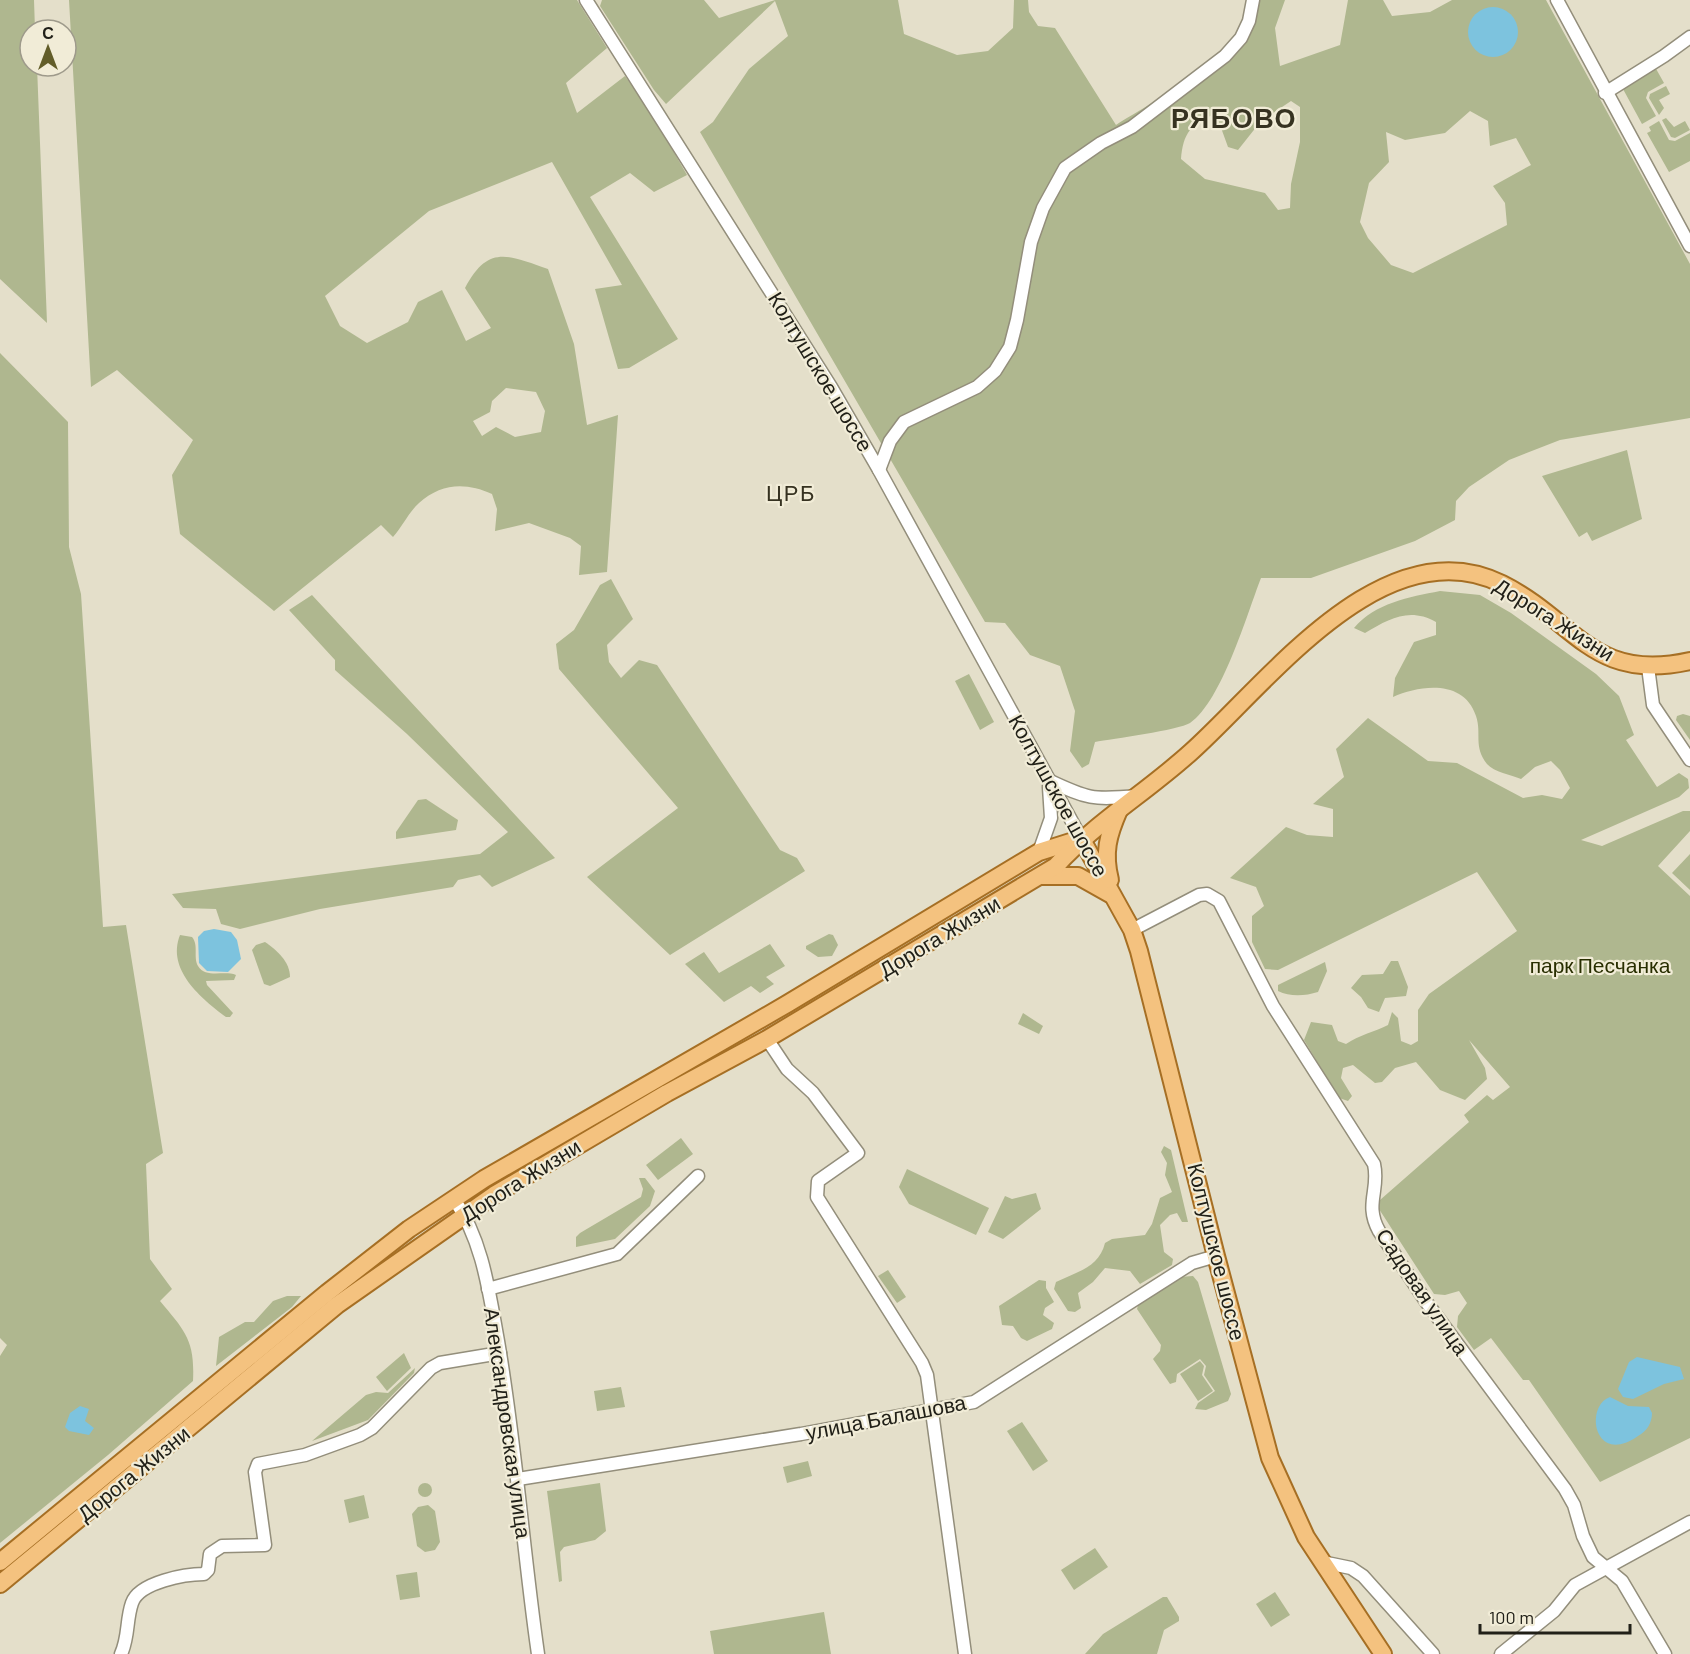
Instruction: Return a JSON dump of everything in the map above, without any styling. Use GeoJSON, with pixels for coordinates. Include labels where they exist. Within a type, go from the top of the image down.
{"type":"FeatureCollection","features":[{"type":"Feature","properties":{"kind":"main road","name":"Дорога Жизни"},"geometry":{"type":"LineString","coordinates":[[0,1584],[337,1305],[494,1195],[667,1093],[767,1039],[1056,866],[1081,838],[1138,796],[1191,752],[1326,622],[1355,600],[1381,587],[1405,579],[1455,572],[1480,576],[1500,583],[1522,595],[1592,649],[1611,660],[1648,667],[1690,661]]}},
{"type":"Feature","properties":{"kind":"main road"},"geometry":{"type":"LineString","coordinates":[[1113,896],[1106,865],[1106,850],[1108,836],[1119,810]]}},
{"type":"Feature","properties":{"kind":"main road","name":"Дорога Жизни"},"geometry":{"type":"LineString","coordinates":[[0,1562],[336,1286],[454,1199],[1039,852],[1081,838]]}},
{"type":"Feature","properties":{"kind":"main road","name":"Колтушское шоссе"},"geometry":{"type":"LineString","coordinates":[[1081,838],[1131,930],[1159,1024],[1216,1256],[1270,1458],[1301,1527],[1383,1654]]}},
{"type":"Feature","properties":{"kind":"main road"},"geometry":{"type":"LineString","coordinates":[[1041,876],[1078,876],[1113,896]]}},
{"type":"Feature","properties":{"kind":"street","name":"Колтушское шоссе"},"geometry":{"type":"LineString","coordinates":[[586,0],[831,387],[1081,838]]}},
{"type":"Feature","properties":{"kind":"street"},"geometry":{"type":"LineString","coordinates":[[879,470],[890,441],[904,423],[977,387],[995,371],[1010,347],[1031,242],[1043,208],[1065,168],[1140,122],[1225,56],[1245,29],[1253,0]]}},
{"type":"Feature","properties":{"kind":"street"},"geometry":{"type":"LineString","coordinates":[[1557,0],[1605,93],[1690,246]]}},
{"type":"Feature","properties":{"kind":"street"},"geometry":{"type":"LineString","coordinates":[[1605,93],[1665,56],[1690,37]]}},
{"type":"Feature","properties":{"kind":"street"},"geometry":{"type":"LineString","coordinates":[[1648,667],[1653,705],[1690,760]]}},
{"type":"Feature","properties":{"kind":"street"},"geometry":{"type":"LineString","coordinates":[[1048,780],[1078,795],[1091,798],[1138,796]]}},
{"type":"Feature","properties":{"kind":"street"},"geometry":{"type":"LineString","coordinates":[[1039,852],[1051,818],[1048,780]]}},
{"type":"Feature","properties":{"kind":"street","name":"Садовая улица"},"geometry":{"type":"LineString","coordinates":[[1131,930],[1199,895],[1207,894],[1219,901],[1274,1006],[1374,1164],[1376,1179],[1370,1204],[1373,1221],[1421,1294],[1565,1489],[1574,1505],[1582,1536],[1593,1557],[1622,1581],[1665,1654]]}},
{"type":"Feature","properties":{"kind":"street"},"geometry":{"type":"LineString","coordinates":[[767,1039],[787,1069],[813,1093],[858,1153],[818,1181],[817,1197],[922,1363],[933,1411],[964,1654]]}},
{"type":"Feature","properties":{"kind":"street"},"geometry":{"type":"LineString","coordinates":[[488,1289],[617,1254],[698,1176]]}},
{"type":"Feature","properties":{"kind":"street","name":"Александровская улица"},"geometry":{"type":"LineString","coordinates":[[454,1199],[465,1215],[479,1249],[500,1353],[518,1479],[538,1654]]}},
{"type":"Feature","properties":{"kind":"street","name":"улица Балашова"},"geometry":{"type":"LineString","coordinates":[[518,1479],[933,1411],[974,1402],[1192,1263],[1216,1256]]}},
{"type":"Feature","properties":{"kind":"street"},"geometry":{"type":"LineString","coordinates":[[121,1654],[126,1642],[132,1602],[137,1596],[169,1578],[204,1574],[208,1570],[210,1554],[222,1546],[265,1545],[255,1472],[258,1464],[305,1455],[360,1435],[372,1428],[431,1368],[440,1364],[500,1353]]}},
{"type":"Feature","properties":{"kind":"street"},"geometry":{"type":"LineString","coordinates":[[1501,1654],[1554,1611],[1575,1585],[1690,1522]]}},
{"type":"Feature","properties":{"kind":"street"},"geometry":{"type":"LineString","coordinates":[[1322,1562],[1351,1568],[1363,1576],[1433,1654]]}},
{"type":"Feature","properties":{"kind":"green space"},"geometry":{"type":"Polygon","coordinates":[[[0,0],[34,0],[35,18],[18,18],[18,78],[37,78],[47,323],[0,279],[0,0]]]}},
{"type":"Feature","properties":{"kind":"green space"},"geometry":{"type":"Polygon","coordinates":[[[69,0],[577,0],[607,48],[566,83],[577,113],[625,76],[648,107],[687,175],[654,192],[630,173],[590,197],[678,339],[629,368],[618,369],[595,289],[622,285],[552,162],[429,211],[325,296],[340,326],[367,343],[408,322],[418,302],[442,290],[466,341],[491,328],[465,288],[482,264],[491,259],[510,257],[548,269],[574,344],[587,425],[618,415],[607,572],[579,575],[581,546],[570,538],[529,523],[495,531],[497,509],[492,494],[473,488],[454,486],[427,496],[412,511],[393,537],[381,525],[274,611],[180,534],[172,475],[193,440],[117,370],[91,387],[73,78],[78,78],[78,18],[70,18],[69,0]],[[506,388],[492,401],[490,412],[473,421],[482,436],[496,427],[515,437],[541,432],[545,411],[536,392],[506,388]]]}},
{"type":"Feature","properties":{"kind":"green space"},"geometry":{"type":"Polygon","coordinates":[[[602,0],[704,0],[719,18],[775,0],[898,0],[904,34],[957,55],[988,51],[1013,28],[1014,0],[1028,0],[1029,12],[1038,26],[1055,28],[1116,125],[1176,88],[1215,57],[1231,40],[1243,21],[1249,0],[1285,0],[1275,28],[1280,66],[1340,45],[1348,0],[1383,0],[1392,16],[1430,12],[1452,0],[1546,0],[1690,264],[1690,418],[1560,440],[1509,460],[1469,487],[1456,501],[1455,520],[1415,541],[1311,578],[1261,578],[1223,677],[1202,712],[1183,726],[1095,742],[1089,764],[1082,768],[1070,751],[1075,711],[1060,666],[1030,655],[1005,623],[985,622],[700,132],[713,122],[749,69],[788,36],[775,1],[666,104],[654,90],[600,6],[602,0]],[[1291,101],[1261,121],[1238,150],[1228,147],[1216,114],[1207,117],[1194,125],[1186,136],[1181,159],[1205,179],[1265,193],[1278,210],[1290,208],[1291,184],[1300,142],[1300,107],[1291,101]],[[1470,111],[1445,133],[1405,140],[1386,132],[1389,162],[1369,183],[1360,222],[1368,238],[1391,265],[1413,273],[1507,225],[1505,203],[1493,186],[1531,165],[1516,138],[1490,146],[1488,121],[1470,111]]]}},
{"type":"Feature","properties":{"kind":"green space"},"geometry":{"type":"Polygon","coordinates":[[[1655,67],[1664,83],[1648,92],[1646,98],[1656,116],[1642,124],[1623,89],[1655,67]]]}},
{"type":"Feature","properties":{"kind":"green space"},"geometry":{"type":"Polygon","coordinates":[[[1666,86],[1670,94],[1659,100],[1664,108],[1659,115],[1649,98],[1650,94],[1666,86]]]}},
{"type":"Feature","properties":{"kind":"green space"},"geometry":{"type":"Polygon","coordinates":[[[1666,118],[1674,127],[1685,121],[1690,130],[1675,138],[1671,137],[1662,120],[1666,118]]]}},
{"type":"Feature","properties":{"kind":"green space"},"geometry":{"type":"Polygon","coordinates":[[[1659,121],[1669,140],[1675,141],[1690,133],[1690,161],[1669,172],[1647,133],[1651,131],[1649,127],[1659,121]]]}},
{"type":"Feature","properties":{"kind":"green space"},"geometry":{"type":"Polygon","coordinates":[[[0,353],[68,422],[69,547],[81,594],[103,927],[126,925],[163,1153],[146,1164],[150,1259],[172,1289],[160,1301],[187,1337],[192,1355],[193,1381],[108,1455],[0,1543],[0,1356],[7,1345],[0,1338],[0,353]]]}},
{"type":"Feature","properties":{"kind":"green space"},"geometry":{"type":"Polygon","coordinates":[[[1627,450],[1642,519],[1592,541],[1587,532],[1579,537],[1542,476],[1627,450]]]}},
{"type":"Feature","properties":{"kind":"green space"},"geometry":{"type":"Polygon","coordinates":[[[611,579],[633,619],[607,645],[609,662],[621,678],[639,660],[657,665],[780,850],[797,858],[805,871],[670,955],[587,877],[678,808],[559,669],[556,644],[574,630],[600,585],[611,579]]]}},
{"type":"Feature","properties":{"kind":"green space","name":"парк Песчанка"},"geometry":{"type":"Polygon","coordinates":[[[1440,591],[1480,595],[1511,613],[1596,674],[1619,696],[1634,735],[1626,740],[1657,787],[1679,773],[1688,779],[1689,788],[1679,797],[1581,840],[1602,846],[1683,811],[1690,811],[1690,831],[1658,866],[1690,896],[1690,1438],[1600,1482],[1529,1380],[1523,1380],[1491,1338],[1474,1350],[1457,1327],[1458,1316],[1467,1303],[1459,1291],[1445,1295],[1434,1294],[1379,1209],[1380,1200],[1469,1122],[1464,1115],[1487,1095],[1493,1100],[1510,1087],[1469,1040],[1485,1068],[1487,1079],[1465,1100],[1440,1090],[1416,1062],[1395,1068],[1382,1082],[1375,1083],[1353,1065],[1343,1068],[1341,1078],[1352,1096],[1348,1101],[1339,1098],[1304,1040],[1311,1022],[1332,1025],[1338,1041],[1346,1044],[1388,1025],[1392,1012],[1398,1018],[1401,1041],[1411,1045],[1418,1041],[1418,1010],[1429,994],[1517,931],[1477,872],[1278,970],[1265,969],[1252,942],[1252,916],[1264,906],[1256,887],[1230,878],[1286,827],[1307,835],[1333,837],[1333,809],[1313,804],[1344,777],[1336,749],[1368,718],[1428,761],[1457,763],[1523,798],[1542,795],[1562,799],[1570,788],[1560,770],[1551,761],[1535,767],[1521,779],[1498,771],[1487,764],[1480,751],[1476,716],[1470,704],[1462,696],[1440,688],[1428,688],[1393,697],[1395,678],[1414,642],[1436,635],[1436,622],[1417,615],[1408,615],[1391,619],[1365,633],[1354,628],[1362,619],[1393,602],[1440,591]]]}},
{"type":"Feature","properties":{"kind":"green space"},"geometry":{"type":"Polygon","coordinates":[[[312,595],[555,858],[492,887],[480,875],[458,880],[453,887],[320,909],[240,929],[221,924],[216,909],[183,908],[172,894],[480,854],[508,832],[407,734],[335,670],[335,660],[289,610],[312,595]]]}},
{"type":"Feature","properties":{"kind":"green space"},"geometry":{"type":"Polygon","coordinates":[[[969,674],[994,722],[980,730],[955,681],[969,674]]]}},
{"type":"Feature","properties":{"kind":"green space"},"geometry":{"type":"Polygon","coordinates":[[[1683,714],[1690,716],[1690,740],[1676,720],[1677,716],[1683,714]]]}},
{"type":"Feature","properties":{"kind":"green space"},"geometry":{"type":"Polygon","coordinates":[[[426,799],[458,820],[456,830],[396,839],[396,832],[418,800],[426,799]]]}},
{"type":"Feature","properties":{"kind":"green space"},"geometry":{"type":"Polygon","coordinates":[[[1690,854],[1690,890],[1672,873],[1690,854]]]}},
{"type":"Feature","properties":{"kind":"green space"},"geometry":{"type":"Polygon","coordinates":[[[829,934],[833,935],[838,945],[832,956],[818,957],[806,949],[806,946],[829,934]]]}},
{"type":"Feature","properties":{"kind":"green space"},"geometry":{"type":"Polygon","coordinates":[[[180,935],[192,937],[194,940],[197,962],[201,970],[236,975],[234,980],[206,981],[207,985],[233,1013],[230,1017],[226,1017],[207,1002],[182,972],[177,948],[180,935]]]}},
{"type":"Feature","properties":{"kind":"green space"},"geometry":{"type":"Polygon","coordinates":[[[265,942],[282,957],[288,966],[290,977],[270,986],[264,984],[252,950],[256,945],[265,942]]]}},
{"type":"Feature","properties":{"kind":"green space"},"geometry":{"type":"Polygon","coordinates":[[[770,944],[785,966],[766,977],[774,984],[760,993],[751,986],[724,1002],[685,964],[704,952],[719,973],[770,944]]]}},
{"type":"Feature","properties":{"kind":"green space"},"geometry":{"type":"Polygon","coordinates":[[[1391,961],[1398,961],[1408,987],[1406,996],[1385,998],[1379,1012],[1368,1008],[1351,988],[1362,975],[1383,974],[1391,961]]]}},
{"type":"Feature","properties":{"kind":"green space"},"geometry":{"type":"Polygon","coordinates":[[[1325,962],[1327,971],[1318,992],[1298,995],[1278,991],[1278,985],[1325,962]]]}},
{"type":"Feature","properties":{"kind":"green space"},"geometry":{"type":"Polygon","coordinates":[[[1023,1013],[1043,1026],[1039,1034],[1018,1024],[1023,1013]]]}},
{"type":"Feature","properties":{"kind":"green space"},"geometry":{"type":"Polygon","coordinates":[[[681,1138],[693,1154],[658,1180],[646,1165],[681,1138]]]}},
{"type":"Feature","properties":{"kind":"green space"},"geometry":{"type":"Polygon","coordinates":[[[1164,1146],[1171,1150],[1188,1222],[1182,1222],[1177,1213],[1170,1215],[1160,1225],[1164,1252],[1173,1259],[1172,1265],[1140,1284],[1130,1271],[1105,1268],[1093,1282],[1078,1293],[1081,1308],[1075,1312],[1068,1311],[1054,1289],[1056,1282],[1092,1264],[1098,1258],[1105,1243],[1112,1239],[1145,1235],[1152,1224],[1160,1198],[1172,1192],[1165,1175],[1167,1163],[1161,1152],[1164,1146]]]}},
{"type":"Feature","properties":{"kind":"green space"},"geometry":{"type":"Polygon","coordinates":[[[907,1169],[989,1208],[976,1235],[909,1204],[899,1187],[907,1169]]]}},
{"type":"Feature","properties":{"kind":"green space"},"geometry":{"type":"Polygon","coordinates":[[[639,1178],[645,1178],[655,1191],[650,1206],[615,1239],[576,1247],[576,1237],[580,1233],[641,1197],[643,1189],[639,1178]]]}},
{"type":"Feature","properties":{"kind":"green space"},"geometry":{"type":"Polygon","coordinates":[[[1036,1193],[1041,1209],[1003,1239],[988,1232],[1005,1196],[1012,1199],[1036,1193]]]}},
{"type":"Feature","properties":{"kind":"green space"},"geometry":{"type":"Polygon","coordinates":[[[888,1270],[906,1297],[897,1303],[878,1276],[888,1270]]]}},
{"type":"Feature","properties":{"kind":"green space"},"geometry":{"type":"Polygon","coordinates":[[[1193,1276],[1198,1282],[1231,1394],[1228,1401],[1206,1410],[1195,1409],[1198,1403],[1215,1391],[1204,1375],[1206,1366],[1200,1359],[1177,1374],[1176,1382],[1170,1384],[1153,1359],[1160,1351],[1161,1345],[1137,1309],[1139,1302],[1179,1277],[1193,1276]]]}},
{"type":"Feature","properties":{"kind":"green space"},"geometry":{"type":"Polygon","coordinates":[[[1039,1280],[1046,1281],[1046,1288],[1054,1302],[1045,1308],[1043,1315],[1054,1323],[1052,1329],[1027,1341],[1021,1338],[1013,1326],[1002,1325],[999,1306],[1039,1280]]]}},
{"type":"Feature","properties":{"kind":"green space"},"geometry":{"type":"Polygon","coordinates":[[[287,1296],[301,1296],[292,1307],[216,1366],[219,1337],[245,1322],[254,1322],[273,1301],[287,1296]]]}},
{"type":"Feature","properties":{"kind":"green space"},"geometry":{"type":"Polygon","coordinates":[[[404,1353],[411,1368],[387,1391],[376,1377],[404,1353]]]}},
{"type":"Feature","properties":{"kind":"green space"},"geometry":{"type":"Polygon","coordinates":[[[1200,1361],[1204,1366],[1202,1375],[1213,1391],[1198,1401],[1180,1374],[1200,1361]]]}},
{"type":"Feature","properties":{"kind":"green space"},"geometry":{"type":"Polygon","coordinates":[[[415,1368],[414,1373],[368,1420],[312,1441],[366,1395],[376,1392],[388,1393],[415,1368]]]}},
{"type":"Feature","properties":{"kind":"green space"},"geometry":{"type":"Polygon","coordinates":[[[621,1387],[625,1407],[597,1411],[594,1391],[621,1387]]]}},
{"type":"Feature","properties":{"kind":"green space"},"geometry":{"type":"Polygon","coordinates":[[[1022,1422],[1048,1461],[1033,1471],[1007,1431],[1022,1422]]]}},
{"type":"Feature","properties":{"kind":"green space"},"geometry":{"type":"Polygon","coordinates":[[[808,1461],[812,1476],[787,1483],[783,1467],[808,1461]]]}},
{"type":"Feature","properties":{"kind":"green space"},"geometry":{"type":"Polygon","coordinates":[[[425,1483],[430,1485],[432,1490],[430,1495],[425,1497],[420,1495],[418,1490],[420,1485],[425,1483]]]}},
{"type":"Feature","properties":{"kind":"green space"},"geometry":{"type":"Polygon","coordinates":[[[600,1483],[606,1531],[595,1540],[564,1547],[560,1552],[562,1581],[559,1582],[547,1491],[600,1483]]]}},
{"type":"Feature","properties":{"kind":"green space"},"geometry":{"type":"Polygon","coordinates":[[[364,1495],[369,1518],[349,1523],[344,1500],[364,1495]]]}},
{"type":"Feature","properties":{"kind":"green space"},"geometry":{"type":"Polygon","coordinates":[[[428,1505],[435,1511],[440,1542],[435,1550],[425,1552],[417,1546],[412,1514],[418,1507],[428,1505]]]}},
{"type":"Feature","properties":{"kind":"green space"},"geometry":{"type":"Polygon","coordinates":[[[1095,1548],[1108,1567],[1074,1590],[1061,1570],[1095,1548]]]}},
{"type":"Feature","properties":{"kind":"green space"},"geometry":{"type":"Polygon","coordinates":[[[417,1572],[420,1597],[400,1600],[396,1575],[417,1572]]]}},
{"type":"Feature","properties":{"kind":"green space"},"geometry":{"type":"Polygon","coordinates":[[[1275,1592],[1290,1615],[1271,1627],[1256,1604],[1275,1592]]]}},
{"type":"Feature","properties":{"kind":"green space"},"geometry":{"type":"Polygon","coordinates":[[[1163,1597],[1167,1597],[1179,1621],[1164,1630],[1157,1654],[1085,1654],[1103,1634],[1163,1597]]]}},
{"type":"Feature","properties":{"kind":"green space"},"geometry":{"type":"Polygon","coordinates":[[[824,1612],[831,1654],[714,1654],[710,1631],[824,1612]]]}},
{"type":"Feature","properties":{"kind":"water"},"geometry":{"type":"Polygon","coordinates":[[[1493,7],[1502,9],[1513,18],[1518,32],[1516,41],[1507,52],[1493,57],[1484,55],[1473,46],[1468,32],[1470,23],[1479,12],[1493,7]]]}},
{"type":"Feature","properties":{"kind":"water"},"geometry":{"type":"Polygon","coordinates":[[[214,929],[231,932],[237,940],[241,959],[228,972],[207,971],[199,963],[198,937],[204,931],[214,929]]]}},
{"type":"Feature","properties":{"kind":"water"},"geometry":{"type":"Polygon","coordinates":[[[1637,1357],[1680,1367],[1684,1379],[1664,1384],[1633,1399],[1623,1397],[1618,1389],[1629,1362],[1637,1357]]]}},
{"type":"Feature","properties":{"kind":"water"},"geometry":{"type":"Polygon","coordinates":[[[1610,1397],[1628,1406],[1649,1407],[1652,1413],[1651,1420],[1644,1432],[1623,1444],[1611,1444],[1603,1440],[1598,1432],[1597,1411],[1610,1397]]]}},
{"type":"Feature","properties":{"kind":"water"},"geometry":{"type":"Polygon","coordinates":[[[80,1406],[89,1409],[85,1421],[94,1428],[89,1435],[69,1431],[65,1427],[70,1413],[80,1406]]]}},
{"type":"Feature","properties":{"kind":"district","name":"РЯБОВО"},"geometry":{"type":"Point","coordinates":[1234,119]}},
{"type":"Feature","properties":{"kind":"district","name":"ЦРБ"},"geometry":{"type":"Point","coordinates":[791,493]}}]}
